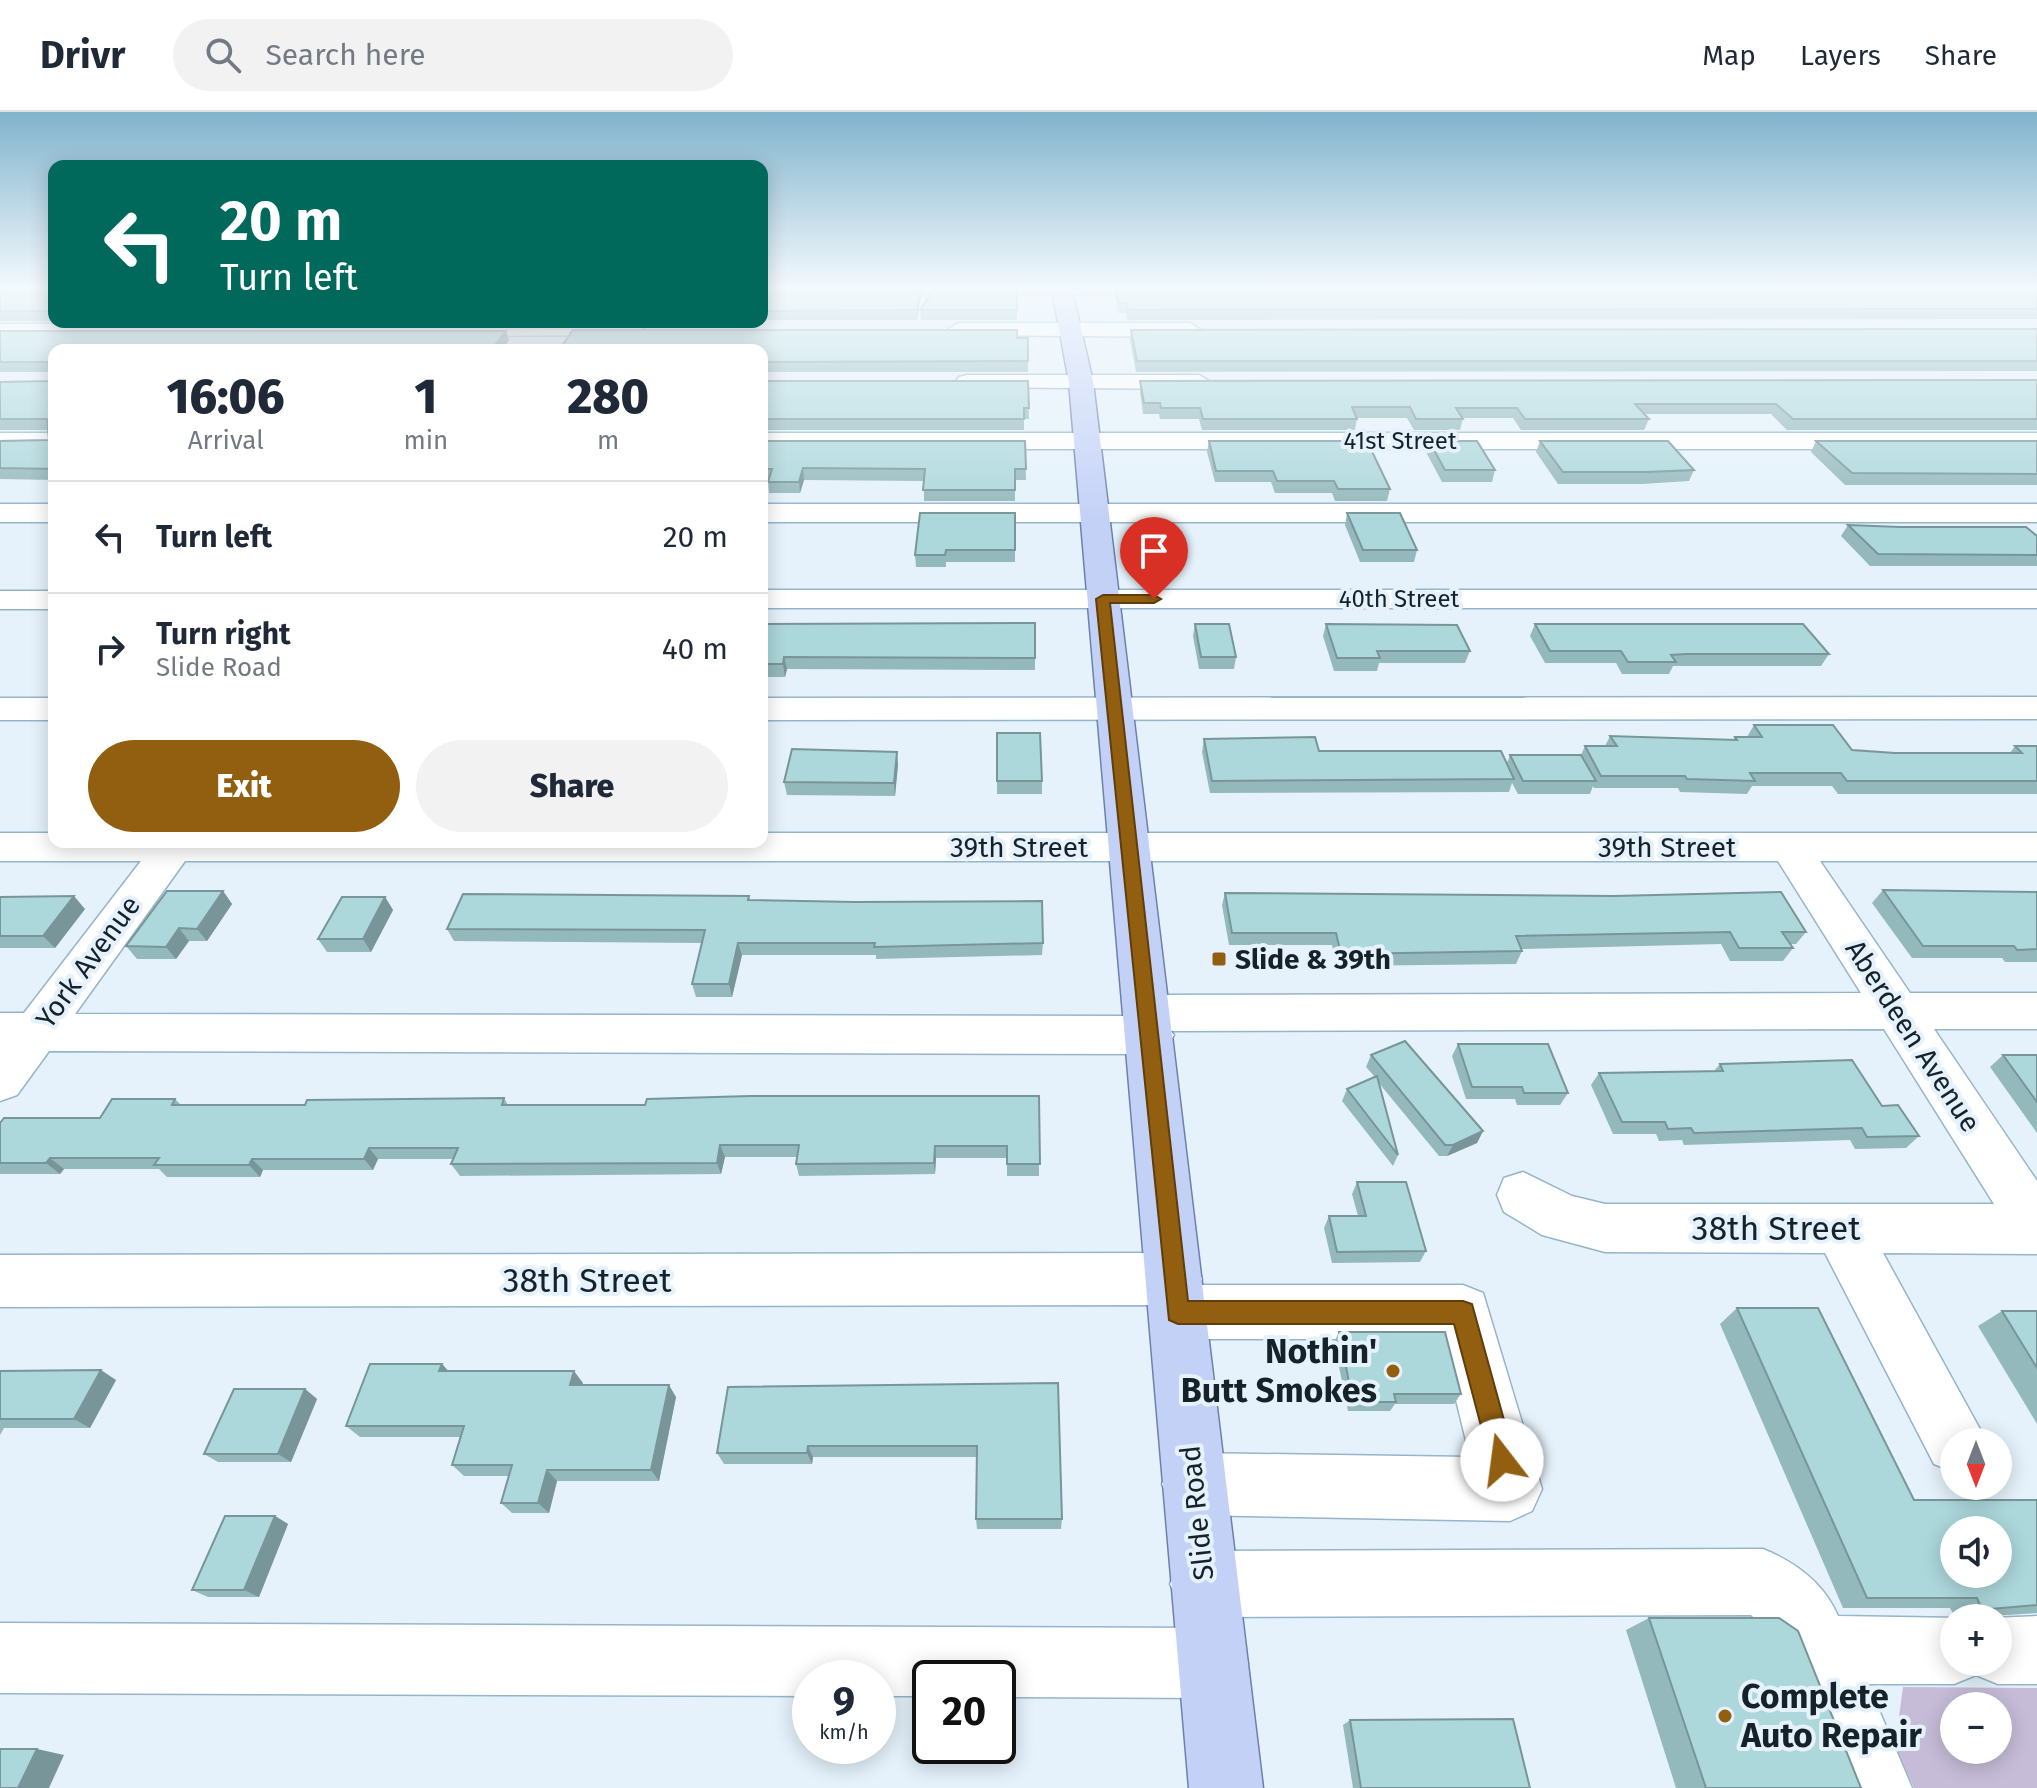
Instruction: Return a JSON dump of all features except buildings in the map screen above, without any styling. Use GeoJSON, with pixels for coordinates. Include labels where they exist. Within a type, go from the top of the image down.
{"type":"FeatureCollection","features":[{"type":"Feature","properties":{"kind":"main road","name":"Slide Road"},"geometry":{"type":"LineString","coordinates":[[1077,363],[1226,1788]]}},
{"type":"Feature","properties":{"kind":"street"},"geometry":{"type":"LineString","coordinates":[[946,382],[1230,382]]}},
{"type":"Feature","properties":{"kind":"street"},"geometry":{"type":"LineString","coordinates":[[0,441],[48,441]]}},
{"type":"Feature","properties":{"kind":"street","name":"41st Street"},"geometry":{"type":"LineString","coordinates":[[768,441],[2037,441]]}},
{"type":"Feature","properties":{"kind":"street"},"geometry":{"type":"LineString","coordinates":[[0,513],[48,513]]}},
{"type":"Feature","properties":{"kind":"street"},"geometry":{"type":"LineString","coordinates":[[768,513],[2037,513]]}},
{"type":"Feature","properties":{"kind":"street","name":"40th Street"},"geometry":{"type":"LineString","coordinates":[[768,599],[2037,599]]}},
{"type":"Feature","properties":{"kind":"street"},"geometry":{"type":"LineString","coordinates":[[0,600],[48,600]]}},
{"type":"Feature","properties":{"kind":"street"},"geometry":{"type":"LineString","coordinates":[[768,709],[2037,708]]}},
{"type":"Feature","properties":{"kind":"street"},"geometry":{"type":"LineString","coordinates":[[0,709],[48,709]]}},
{"type":"Feature","properties":{"kind":"street","name":"39th Street"},"geometry":{"type":"LineString","coordinates":[[0,847],[48,846]]}},
{"type":"Feature","properties":{"kind":"street","name":"39th Street"},"geometry":{"type":"LineString","coordinates":[[768,846],[2037,847]]}},
{"type":"Feature","properties":{"kind":"street","name":"Aberdeen Avenue"},"geometry":{"type":"LineString","coordinates":[[1790,847],[2037,1227]]}},
{"type":"Feature","properties":{"kind":"street","name":"York Avenue"},"geometry":{"type":"LineString","coordinates":[[0,1081],[18,1032],[172,848]]}},
{"type":"Feature","properties":{"kind":"street"},"geometry":{"type":"LineString","coordinates":[[18,1032],[1148,1024],[2037,1011]]}},
{"type":"Feature","properties":{"kind":"street","name":"38th Street"},"geometry":{"type":"LineString","coordinates":[[1523,1195],[1561,1218],[1605,1228],[2037,1227]]}},
{"type":"Feature","properties":{"kind":"street"},"geometry":{"type":"LineString","coordinates":[[1840,1228],[1948,1428]]}},
{"type":"Feature","properties":{"kind":"street","name":"38th Street"},"geometry":{"type":"LineString","coordinates":[[0,1281],[1176,1296],[1463,1312],[1510,1489],[1193,1484]]}},
{"type":"Feature","properties":{"kind":"street"},"geometry":{"type":"LineString","coordinates":[[1203,1584],[1763,1582],[1805,1618],[1875,1788]]}},
{"type":"Feature","properties":{"kind":"street"},"geometry":{"type":"LineString","coordinates":[[1818,1650],[1940,1650]]}},
{"type":"Feature","properties":{"kind":"street"},"geometry":{"type":"LineString","coordinates":[[2012,1650],[2037,1650]]}},
{"type":"Feature","properties":{"kind":"street"},"geometry":{"type":"LineString","coordinates":[[0,1658],[1213,1663]]}},
{"type":"Feature","properties":{"kind":"shaded area"},"geometry":{"type":"Polygon","coordinates":[[[1903,1687],[2037,1688],[2037,1788],[1914,1788],[1895,1746],[1903,1687]]]}},
{"type":"Feature","properties":{"kind":"place","name":"Slide & 39th"},"geometry":{"type":"Point","coordinates":[1219,959]}},
{"type":"Feature","properties":{"kind":"place","name":"Nothin' Butt Smokes"},"geometry":{"type":"Point","coordinates":[1393,1371]}},
{"type":"Feature","properties":{"kind":"place","name":"Complete Auto Repair"},"geometry":{"type":"Point","coordinates":[1725,1716]}},
{"type":"Feature","properties":{"kind":"route"},"geometry":{"type":"LineString","coordinates":[[1154,599],[1103,599],[1178,1312],[1463,1312],[1502,1460]]}}]}
